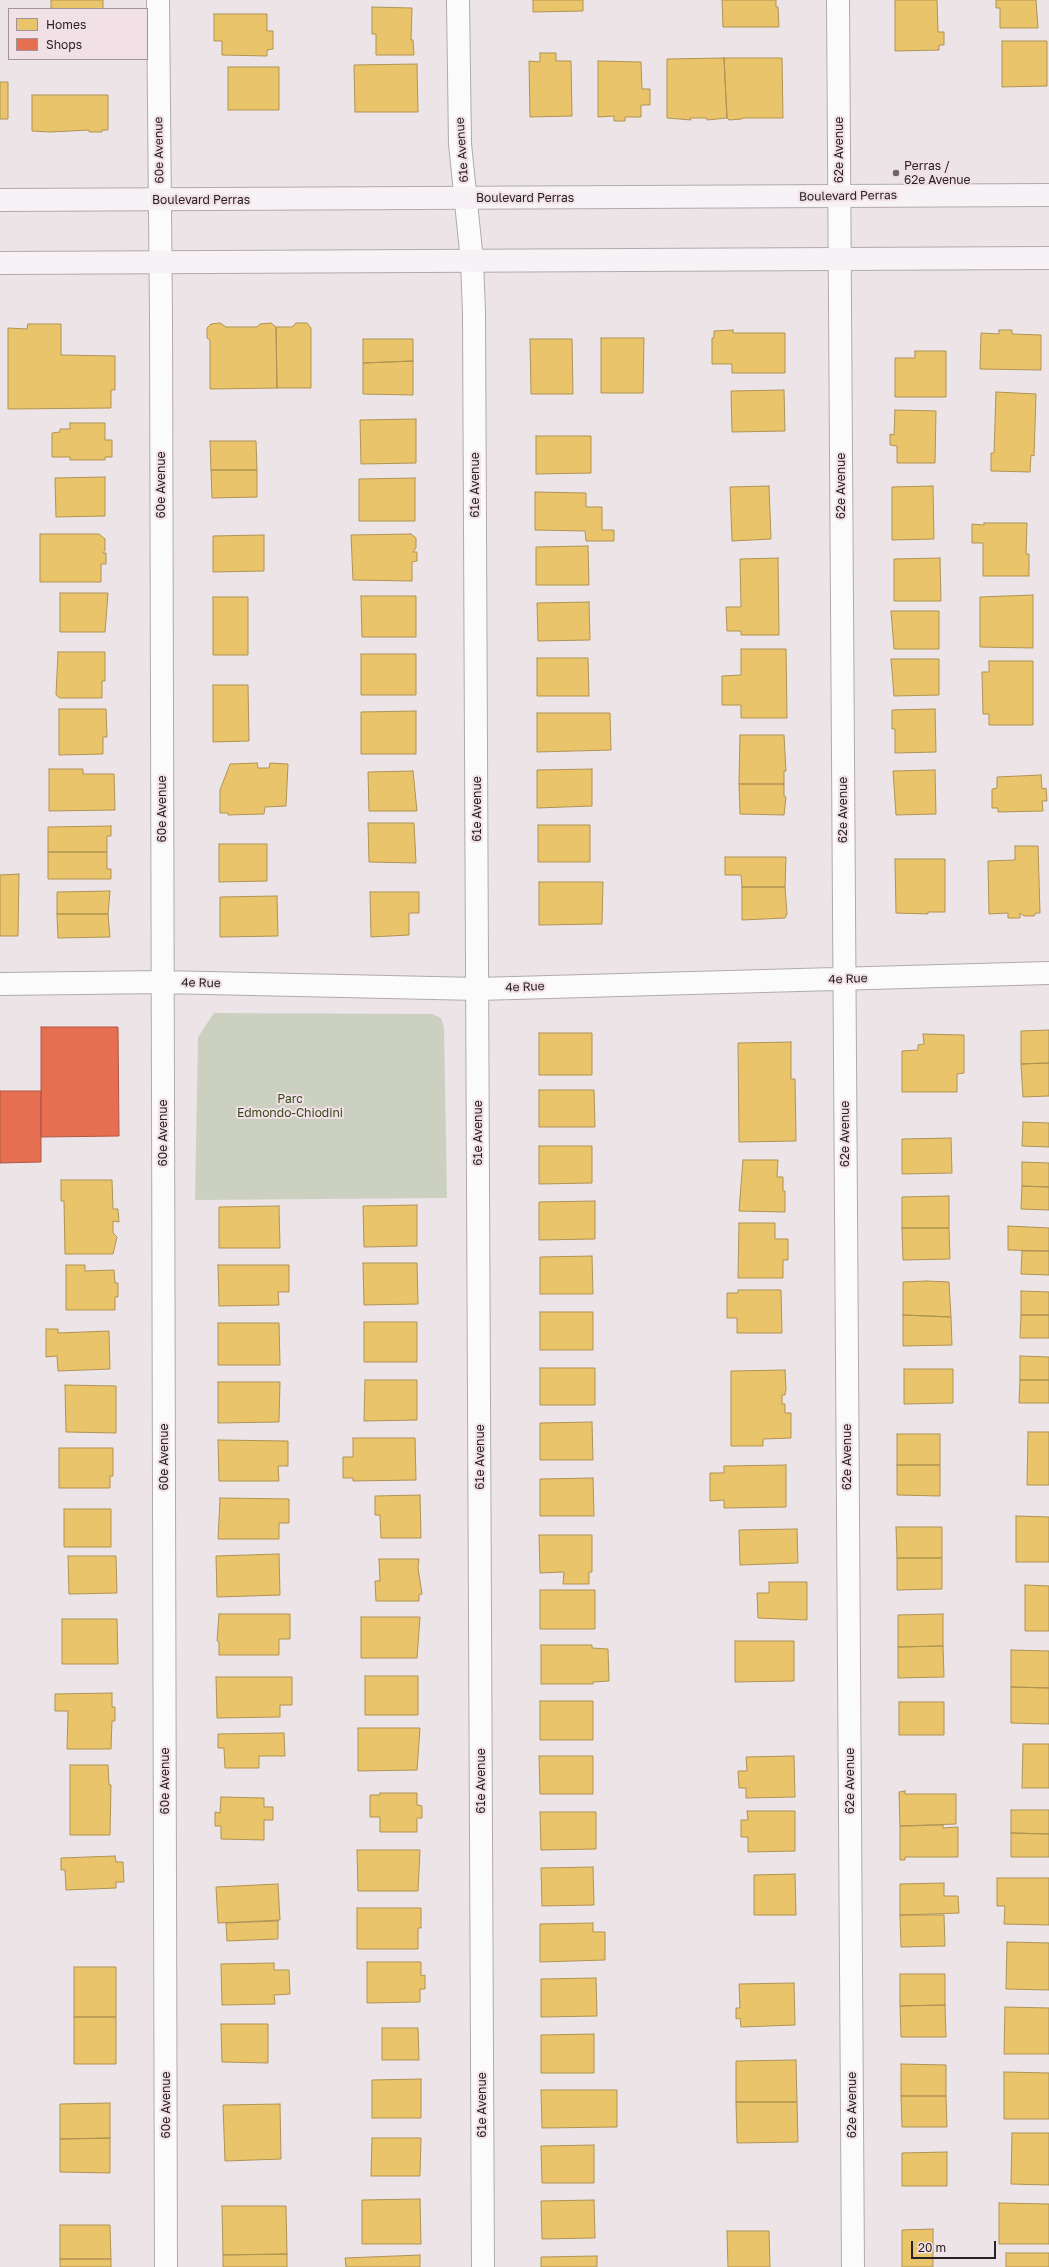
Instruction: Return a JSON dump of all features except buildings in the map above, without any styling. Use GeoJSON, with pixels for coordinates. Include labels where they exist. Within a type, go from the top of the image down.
{"type":"FeatureCollection","features":[{"type":"Feature","properties":{"kind":"main road","name":"Boulevard Perras"},"geometry":{"type":"LineString","coordinates":[[0,200],[160,201],[1049,195]]}},
{"type":"Feature","properties":{"kind":"main road"},"geometry":{"type":"LineString","coordinates":[[0,263],[1049,258]]}},
{"type":"Feature","properties":{"kind":"street","name":"60e Avenue"},"geometry":{"type":"LineString","coordinates":[[158,0],[160,201],[166,2267]]}},
{"type":"Feature","properties":{"kind":"street","name":"61e Avenue"},"geometry":{"type":"LineString","coordinates":[[458,0],[460,144],[472,261],[478,989],[483,2267]]}},
{"type":"Feature","properties":{"kind":"street","name":"62e Avenue"},"geometry":{"type":"LineString","coordinates":[[838,0],[853,2267]]}},
{"type":"Feature","properties":{"kind":"street","name":"4e Rue"},"geometry":{"type":"LineString","coordinates":[[0,984],[162,982],[478,989],[1049,973]]}},
{"type":"Feature","properties":{"kind":"green space","name":"Parc Edmondo-Chiodini"},"geometry":{"type":"Polygon","coordinates":[[[214,1013],[432,1014],[441,1018],[444,1027],[447,1198],[195,1200],[198,1037],[214,1013]]]}},
{"type":"Feature","properties":{"kind":"place","name":"Perras / 62e Avenue"},"geometry":{"type":"Point","coordinates":[896,173]}}]}
